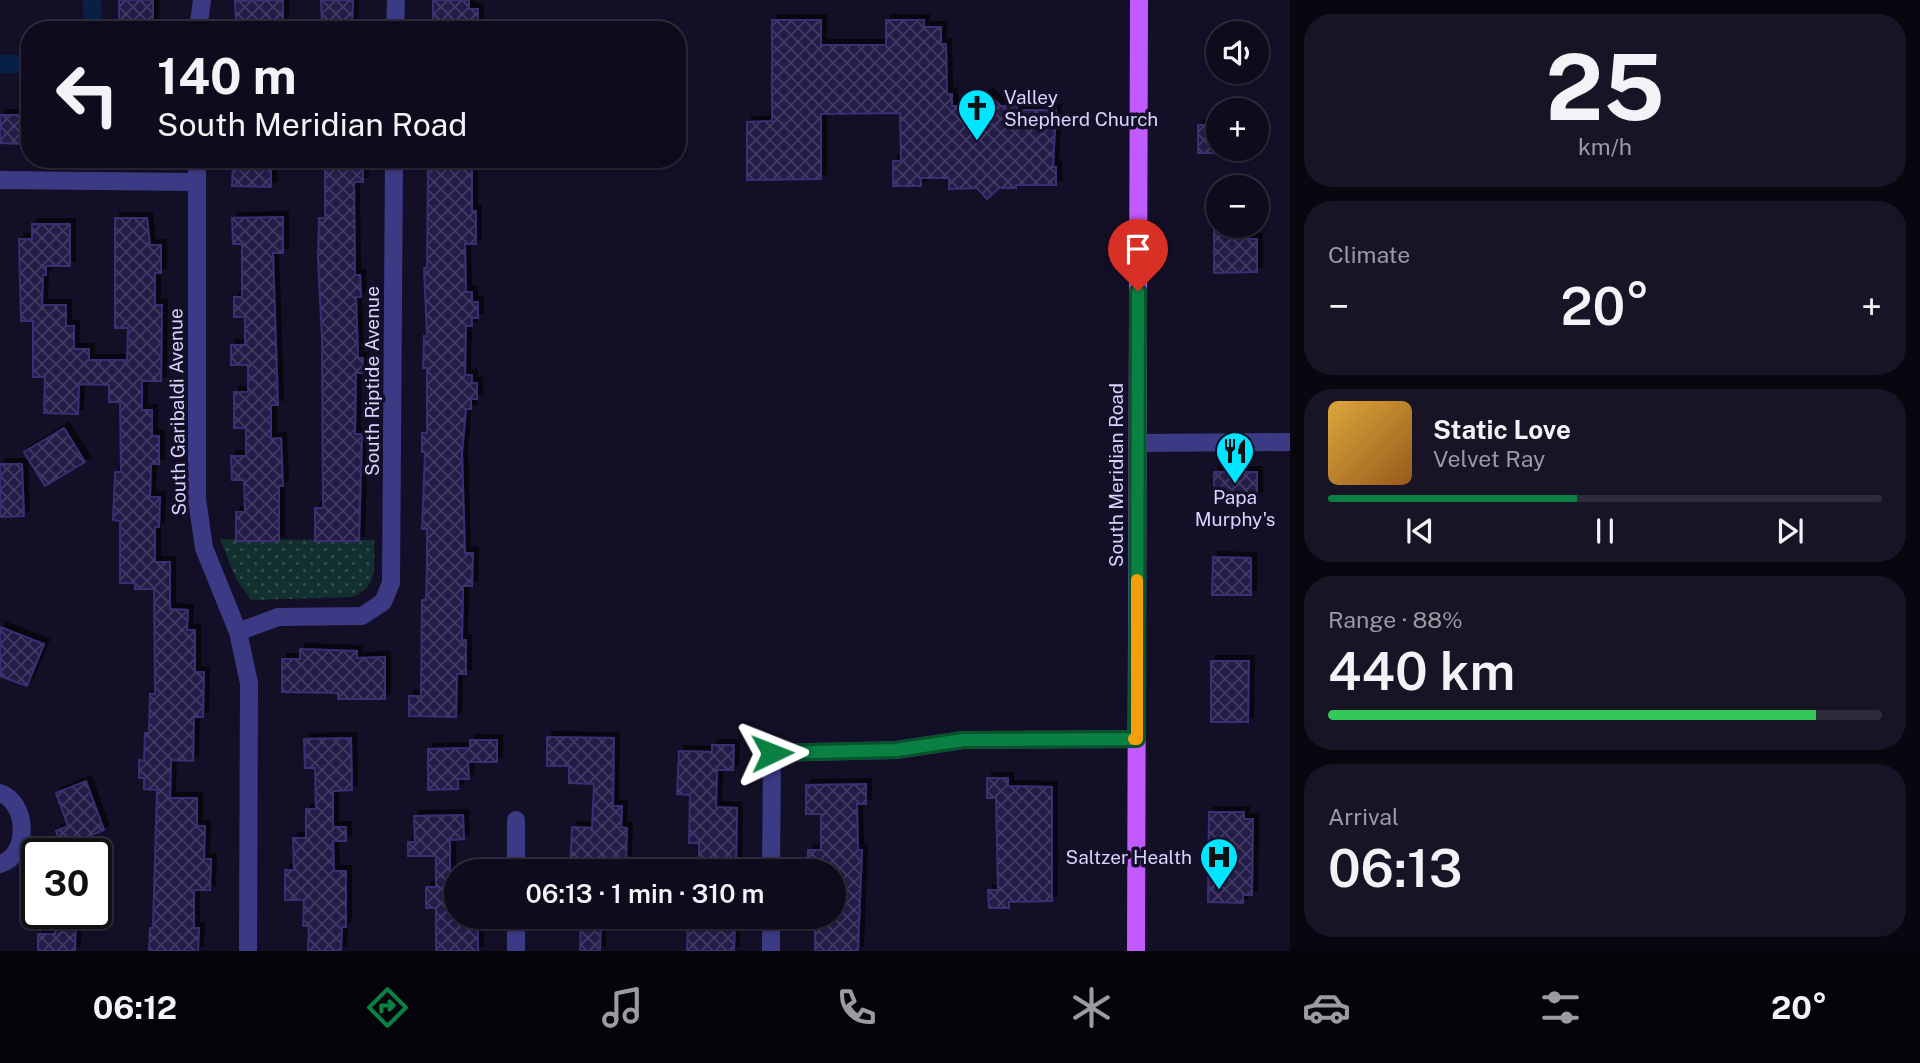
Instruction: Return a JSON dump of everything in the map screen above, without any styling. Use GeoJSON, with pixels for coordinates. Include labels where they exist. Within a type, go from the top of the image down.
{"type":"FeatureCollection","features":[{"type":"Feature","properties":{"kind":"main road","name":"South Meridian Road"},"geometry":{"type":"LineString","coordinates":[[1136,951],[1139,0]]}},
{"type":"Feature","properties":{"kind":"street"},"geometry":{"type":"LineString","coordinates":[[199,21],[202,0]]}},
{"type":"Feature","properties":{"kind":"street"},"geometry":{"type":"LineString","coordinates":[[396,0],[396,21]]}},
{"type":"Feature","properties":{"kind":"street","name":"South Garibaldi Avenue"},"geometry":{"type":"LineString","coordinates":[[197,168],[199,524],[204,548],[238,632],[249,683],[248,951]]}},
{"type":"Feature","properties":{"kind":"street","name":"South Riptide Avenue"},"geometry":{"type":"LineString","coordinates":[[238,632],[278,617],[362,616],[383,602],[391,583],[394,168]]}},
{"type":"Feature","properties":{"kind":"street"},"geometry":{"type":"LineString","coordinates":[[0,180],[197,182]]}},
{"type":"Feature","properties":{"kind":"street"},"geometry":{"type":"LineString","coordinates":[[1137,443],[1290,442]]}},
{"type":"Feature","properties":{"kind":"street"},"geometry":{"type":"LineString","coordinates":[[771,859],[772,753],[896,750],[963,740],[1137,739]]}},
{"type":"Feature","properties":{"kind":"street"},"geometry":{"type":"LineString","coordinates":[[0,793],[12,799],[18,807],[20,847],[14,856],[0,863]]}},
{"type":"Feature","properties":{"kind":"street"},"geometry":{"type":"LineString","coordinates":[[516,820],[516,859]]}},
{"type":"Feature","properties":{"kind":"street"},"geometry":{"type":"LineString","coordinates":[[516,929],[516,951]]}},
{"type":"Feature","properties":{"kind":"street"},"geometry":{"type":"LineString","coordinates":[[771,929],[771,951]]}},
{"type":"Feature","properties":{"kind":"green space"},"geometry":{"type":"Polygon","coordinates":[[[220,539],[374,540],[373,574],[367,588],[352,597],[251,600],[236,579],[220,539]]]}},
{"type":"Feature","properties":{"kind":"building"},"geometry":{"type":"Polygon","coordinates":[[[119,0],[153,0],[153,21],[119,21],[119,0]]]}},
{"type":"Feature","properties":{"kind":"building"},"geometry":{"type":"Polygon","coordinates":[[[283,0],[283,21],[236,21],[235,1],[283,0]]]}},
{"type":"Feature","properties":{"kind":"building"},"geometry":{"type":"Polygon","coordinates":[[[321,0],[353,0],[352,21],[322,21],[321,0]]]}},
{"type":"Feature","properties":{"kind":"building"},"geometry":{"type":"Polygon","coordinates":[[[433,0],[469,0],[469,9],[478,9],[478,21],[433,21],[433,0]]]}},
{"type":"Feature","properties":{"kind":"building"},"geometry":{"type":"Polygon","coordinates":[[[772,20],[821,20],[821,45],[886,45],[886,20],[924,20],[924,27],[941,27],[941,44],[946,44],[947,94],[952,94],[952,106],[975,106],[987,93],[1001,106],[1017,106],[1017,110],[1056,110],[1053,167],[1056,167],[1056,185],[1016,185],[1016,188],[999,188],[987,199],[977,188],[949,189],[949,178],[921,178],[921,186],[893,186],[893,161],[901,161],[900,113],[821,114],[821,179],[747,180],[747,122],[772,121],[772,20]]]}},
{"type":"Feature","properties":{"kind":"building"},"geometry":{"type":"Polygon","coordinates":[[[0,115],[21,115],[21,144],[0,143],[0,115]]]}},
{"type":"Feature","properties":{"kind":"building"},"geometry":{"type":"Polygon","coordinates":[[[1198,125],[1206,125],[1206,153],[1198,153],[1198,125]]]}},
{"type":"Feature","properties":{"kind":"building"},"geometry":{"type":"Polygon","coordinates":[[[233,168],[271,168],[271,187],[232,186],[233,168]]]}},
{"type":"Feature","properties":{"kind":"building"},"geometry":{"type":"Polygon","coordinates":[[[325,168],[363,168],[363,182],[354,182],[355,275],[360,275],[361,297],[356,297],[358,358],[363,358],[363,373],[356,373],[355,434],[362,434],[359,541],[315,541],[315,508],[323,508],[322,338],[318,260],[319,218],[325,218],[325,168]]]}},
{"type":"Feature","properties":{"kind":"building"},"geometry":{"type":"Polygon","coordinates":[[[428,168],[472,168],[472,211],[476,211],[476,244],[465,244],[466,292],[472,292],[472,302],[478,302],[478,318],[472,318],[472,326],[466,326],[465,375],[472,375],[472,383],[477,383],[477,399],[471,399],[471,409],[466,409],[462,453],[465,553],[473,553],[472,586],[463,586],[462,640],[466,640],[466,674],[457,674],[456,717],[409,716],[409,696],[421,696],[422,600],[426,600],[427,529],[422,529],[425,452],[422,452],[422,433],[427,433],[427,368],[423,368],[424,336],[427,336],[424,268],[427,268],[428,168]]]}},
{"type":"Feature","properties":{"kind":"building"},"geometry":{"type":"Polygon","coordinates":[[[283,217],[283,253],[273,253],[278,405],[271,405],[271,439],[281,438],[283,486],[279,486],[279,541],[236,541],[236,512],[245,512],[244,480],[232,480],[231,456],[246,456],[246,428],[234,428],[234,392],[248,392],[248,365],[231,365],[231,345],[245,345],[245,317],[234,317],[234,297],[242,297],[242,244],[233,244],[232,218],[283,217]]]}},
{"type":"Feature","properties":{"kind":"building"},"geometry":{"type":"Polygon","coordinates":[[[115,218],[147,218],[150,245],[161,245],[161,273],[155,273],[155,305],[162,305],[161,381],[142,381],[142,410],[152,410],[152,436],[159,436],[159,464],[151,464],[150,497],[160,497],[159,527],[155,527],[155,562],[170,562],[170,609],[188,610],[187,630],[195,630],[195,672],[204,672],[203,717],[194,717],[193,761],[171,760],[170,798],[197,798],[197,826],[205,826],[204,859],[211,859],[210,890],[194,890],[194,928],[199,928],[198,951],[149,951],[150,928],[153,928],[157,790],[144,789],[144,778],[139,778],[139,760],[144,761],[145,733],[149,733],[150,694],[155,694],[154,589],[135,589],[135,583],[120,583],[120,521],[113,520],[115,472],[121,472],[120,402],[109,402],[109,385],[79,384],[78,414],[44,413],[45,377],[33,377],[33,321],[21,321],[19,239],[32,239],[32,224],[70,224],[70,266],[46,266],[42,305],[66,305],[66,326],[74,326],[74,349],[89,349],[89,360],[127,360],[128,328],[115,328],[115,218]]]}},
{"type":"Feature","properties":{"kind":"building"},"geometry":{"type":"Polygon","coordinates":[[[1214,238],[1257,239],[1257,272],[1214,273],[1214,238]]]}},
{"type":"Feature","properties":{"kind":"building"},"geometry":{"type":"Polygon","coordinates":[[[64,428],[85,462],[45,486],[24,452],[64,428]]]}},
{"type":"Feature","properties":{"kind":"building"},"geometry":{"type":"Polygon","coordinates":[[[0,464],[22,464],[24,516],[0,517],[0,464]]]}},
{"type":"Feature","properties":{"kind":"building","name":"Papa Murphy's"},"geometry":{"type":"Polygon","coordinates":[[[1214,472],[1257,472],[1257,497],[1214,497],[1214,472]]]}},
{"type":"Feature","properties":{"kind":"building"},"geometry":{"type":"Polygon","coordinates":[[[1213,557],[1251,558],[1251,595],[1212,595],[1213,557]]]}},
{"type":"Feature","properties":{"kind":"building"},"geometry":{"type":"Polygon","coordinates":[[[0,627],[44,644],[27,686],[0,676],[0,627]]]}},
{"type":"Feature","properties":{"kind":"building"},"geometry":{"type":"Polygon","coordinates":[[[300,649],[357,651],[357,658],[385,657],[385,699],[338,699],[338,693],[282,692],[282,659],[300,659],[300,649]]]}},
{"type":"Feature","properties":{"kind":"building"},"geometry":{"type":"Polygon","coordinates":[[[1211,661],[1249,661],[1248,722],[1211,722],[1211,661]]]}},
{"type":"Feature","properties":{"kind":"building"},"geometry":{"type":"Polygon","coordinates":[[[547,737],[614,738],[613,806],[622,806],[621,827],[627,828],[626,859],[571,859],[572,827],[592,828],[594,784],[569,783],[569,766],[547,766],[547,737]]]}},
{"type":"Feature","properties":{"kind":"building"},"geometry":{"type":"Polygon","coordinates":[[[351,738],[352,790],[333,791],[333,827],[346,827],[346,841],[333,841],[334,871],[346,871],[346,927],[342,927],[341,951],[308,951],[309,926],[303,926],[304,900],[285,900],[285,870],[294,870],[293,838],[306,838],[306,809],[316,809],[315,768],[305,768],[304,739],[351,738]]]}},
{"type":"Feature","properties":{"kind":"building"},"geometry":{"type":"Polygon","coordinates":[[[470,740],[497,740],[497,762],[468,762],[469,779],[458,779],[458,789],[428,790],[428,749],[470,748],[470,740]]]}},
{"type":"Feature","properties":{"kind":"building"},"geometry":{"type":"Polygon","coordinates":[[[712,745],[734,745],[733,770],[717,770],[716,807],[737,808],[736,859],[699,859],[699,843],[689,843],[690,795],[677,794],[679,751],[712,752],[712,745]]]}},
{"type":"Feature","properties":{"kind":"building"},"geometry":{"type":"Polygon","coordinates":[[[987,778],[1008,778],[1008,786],[1052,787],[1052,901],[1009,902],[1009,908],[989,908],[988,890],[998,890],[996,798],[987,798],[987,778]]]}},
{"type":"Feature","properties":{"kind":"building"},"geometry":{"type":"Polygon","coordinates":[[[86,781],[104,830],[84,838],[58,838],[56,831],[68,826],[56,793],[86,781]]]}},
{"type":"Feature","properties":{"kind":"building"},"geometry":{"type":"Polygon","coordinates":[[[866,784],[866,804],[857,804],[858,850],[862,850],[858,951],[815,951],[815,929],[846,929],[846,859],[808,859],[808,850],[821,850],[821,814],[806,814],[806,785],[866,784]]]}},
{"type":"Feature","properties":{"kind":"building"},"geometry":{"type":"Polygon","coordinates":[[[1209,812],[1244,812],[1244,819],[1253,819],[1252,895],[1243,895],[1243,903],[1208,902],[1209,812]]]}},
{"type":"Feature","properties":{"kind":"building"},"geometry":{"type":"Polygon","coordinates":[[[463,815],[464,839],[450,840],[450,859],[444,859],[444,929],[478,929],[478,951],[436,951],[436,908],[426,908],[426,887],[436,887],[436,856],[408,856],[408,842],[415,842],[414,816],[463,815]]]}},
{"type":"Feature","properties":{"kind":"building"},"geometry":{"type":"Polygon","coordinates":[[[55,929],[76,929],[75,951],[38,951],[38,934],[55,934],[55,929]]]}},
{"type":"Feature","properties":{"kind":"building"},"geometry":{"type":"Polygon","coordinates":[[[581,929],[601,929],[600,951],[580,951],[581,929]]]}},
{"type":"Feature","properties":{"kind":"building"},"geometry":{"type":"Polygon","coordinates":[[[688,929],[735,929],[734,951],[687,951],[688,929]]]}},
{"type":"Feature","properties":{"kind":"waterway"},"geometry":{"type":"LineString","coordinates":[[92,0],[93,21]]}},
{"type":"Feature","properties":{"kind":"waterway"},"geometry":{"type":"LineString","coordinates":[[0,64],[21,64]]}},
{"type":"Feature","properties":{"kind":"slow traffic"},"geometry":{"type":"LineString","coordinates":[[1134,739],[1137,739],[1137,580]]}},
{"type":"Feature","properties":{"kind":"place","name":"Valley Shepherd Church"},"geometry":{"type":"Point","coordinates":[977,142]}},
{"type":"Feature","properties":{"kind":"place","name":"Papa Murphy's"},"geometry":{"type":"Point","coordinates":[1235,485]}},
{"type":"Feature","properties":{"kind":"place","name":"Saltzer Health"},"geometry":{"type":"Point","coordinates":[1219,891]}},
{"type":"Feature","properties":{"kind":"route"},"geometry":{"type":"LineString","coordinates":[[772,753],[896,750],[963,740],[1137,739],[1138,291]]}}]}
